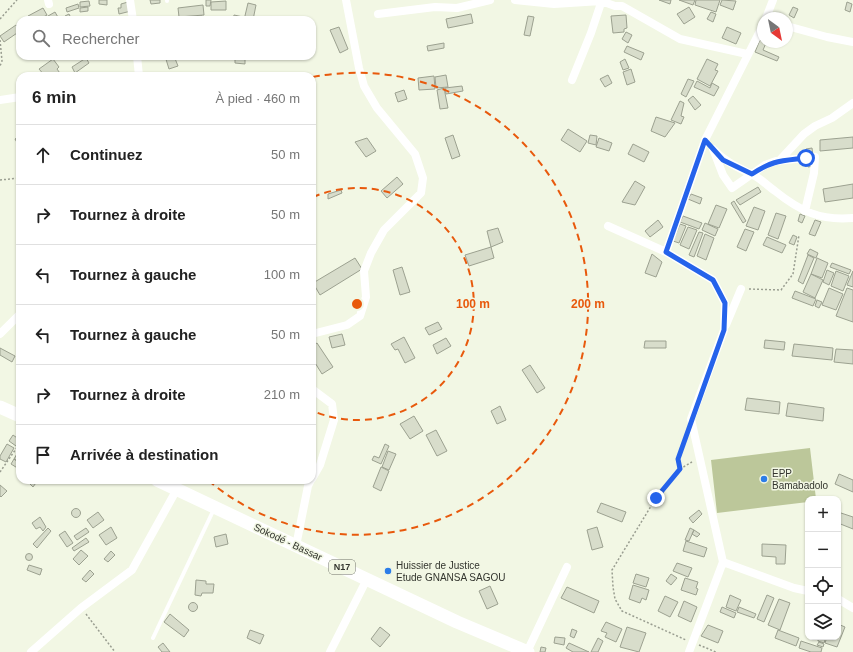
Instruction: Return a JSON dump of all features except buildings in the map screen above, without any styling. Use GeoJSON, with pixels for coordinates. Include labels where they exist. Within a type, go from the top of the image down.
{"type":"FeatureCollection","features":[{"type":"Feature","properties":{"kind":"main road"},"geometry":{"type":"LineString","coordinates":[[0,407],[16,414]]}},
{"type":"Feature","properties":{"kind":"main road","name":"Sokodé - Bassar"},"geometry":{"type":"LineString","coordinates":[[166,484],[457,622],[527,652]]}},
{"type":"Feature","properties":{"kind":"street"},"geometry":{"type":"LineString","coordinates":[[130,0],[132,16]]}},
{"type":"Feature","properties":{"kind":"street"},"geometry":{"type":"LineString","coordinates":[[316,333],[347,325],[360,316],[366,297],[364,272],[371,253],[384,230],[421,193],[424,178],[415,154],[376,108],[364,86],[358,68],[346,0]]}},
{"type":"Feature","properties":{"kind":"street"},"geometry":{"type":"LineString","coordinates":[[378,14],[435,8],[457,8],[490,0]]}},
{"type":"Feature","properties":{"kind":"street"},"geometry":{"type":"LineString","coordinates":[[515,0],[554,4],[601,0],[615,6],[622,6],[680,39],[747,54]]}},
{"type":"Feature","properties":{"kind":"street"},"geometry":{"type":"LineString","coordinates":[[572,80],[591,33],[601,0]]}},
{"type":"Feature","properties":{"kind":"street"},"geometry":{"type":"LineString","coordinates":[[770,12],[773,0]]}},
{"type":"Feature","properties":{"kind":"street"},"geometry":{"type":"LineString","coordinates":[[793,27],[853,42]]}},
{"type":"Feature","properties":{"kind":"street"},"geometry":{"type":"LineString","coordinates":[[666,252],[705,140],[757,35]]}},
{"type":"Feature","properties":{"kind":"street"},"geometry":{"type":"LineString","coordinates":[[137,60],[138,72]]}},
{"type":"Feature","properties":{"kind":"street"},"geometry":{"type":"LineString","coordinates":[[0,100],[16,97]]}},
{"type":"Feature","properties":{"kind":"street"},"geometry":{"type":"LineString","coordinates":[[779,161],[804,134],[815,126],[832,118],[853,103]]}},
{"type":"Feature","properties":{"kind":"street"},"geometry":{"type":"LineString","coordinates":[[705,140],[723,160],[752,174],[791,204],[805,212],[843,219],[853,218]]}},
{"type":"Feature","properties":{"kind":"street"},"geometry":{"type":"LineString","coordinates":[[713,149],[723,175],[732,188],[765,166],[779,161],[815,158],[814,172],[805,212]]}},
{"type":"Feature","properties":{"kind":"street"},"geometry":{"type":"LineString","coordinates":[[608,226],[666,252],[713,280],[725,303],[724,330]]}},
{"type":"Feature","properties":{"kind":"street"},"geometry":{"type":"LineString","coordinates":[[689,652],[723,562],[692,419],[724,330],[741,289]]}},
{"type":"Feature","properties":{"kind":"street"},"geometry":{"type":"LineString","coordinates":[[0,334],[16,318]]}},
{"type":"Feature","properties":{"kind":"street"},"geometry":{"type":"LineString","coordinates":[[316,392],[332,404],[334,420],[320,465],[316,472]]}},
{"type":"Feature","properties":{"kind":"street"},"geometry":{"type":"LineString","coordinates":[[296,546],[309,484]]}},
{"type":"Feature","properties":{"kind":"street"},"geometry":{"type":"LineString","coordinates":[[32,652],[81,608],[132,570],[177,489]]}},
{"type":"Feature","properties":{"kind":"street"},"geometry":{"type":"LineString","coordinates":[[723,562],[794,588],[805,590]]}},
{"type":"Feature","properties":{"kind":"street"},"geometry":{"type":"LineString","coordinates":[[527,652],[567,566]]}},
{"type":"Feature","properties":{"kind":"street"},"geometry":{"type":"LineString","coordinates":[[330,652],[367,579]]}},
{"type":"Feature","properties":{"kind":"street"},"geometry":{"type":"LineString","coordinates":[[841,601],[853,608]]}},
{"type":"Feature","properties":{"kind":"lane"},"geometry":{"type":"LineString","coordinates":[[153,638],[215,507]]}},
{"type":"Feature","properties":{"kind":"path"},"geometry":{"type":"LineString","coordinates":[[0,19],[17,0]]}},
{"type":"Feature","properties":{"kind":"path"},"geometry":{"type":"LineString","coordinates":[[0,40],[2,61],[0,66]]}},
{"type":"Feature","properties":{"kind":"path"},"geometry":{"type":"LineString","coordinates":[[0,180],[16,178]]}},
{"type":"Feature","properties":{"kind":"path"},"geometry":{"type":"LineString","coordinates":[[741,289],[781,290],[793,274],[799,235]]}},
{"type":"Feature","properties":{"kind":"path"},"geometry":{"type":"LineString","coordinates":[[680,469],[678,459],[692,419]]}},
{"type":"Feature","properties":{"kind":"path"},"geometry":{"type":"LineString","coordinates":[[0,472],[16,449]]}},
{"type":"Feature","properties":{"kind":"path"},"geometry":{"type":"LineString","coordinates":[[700,457],[680,469],[656,498],[612,570],[612,587],[615,599],[622,611],[716,652]]}},
{"type":"Feature","properties":{"kind":"path"},"geometry":{"type":"LineString","coordinates":[[81,608],[116,652]]}},
{"type":"Feature","properties":{"kind":"green space","name":"EPP Bamabadolo"},"geometry":{"type":"Polygon","coordinates":[[[810,448],[816,496],[805,496],[805,502],[717,513],[711,460],[810,448]]]}},
{"type":"Feature","properties":{"kind":"place","name":"EPP Bamabadolo"},"geometry":{"type":"Point","coordinates":[764,479]}},
{"type":"Feature","properties":{"kind":"place","name":"Huissier de Justice Etude GNANSA SAGOU"},"geometry":{"type":"Point","coordinates":[388,571]}},
{"type":"Feature","properties":{"kind":"route"},"geometry":{"type":"LineString","coordinates":[[656,498],[680,469],[678,459],[724,330],[725,303],[713,280],[666,252],[705,140],[723,160],[752,174],[776,161],[806,158]]}}]}
